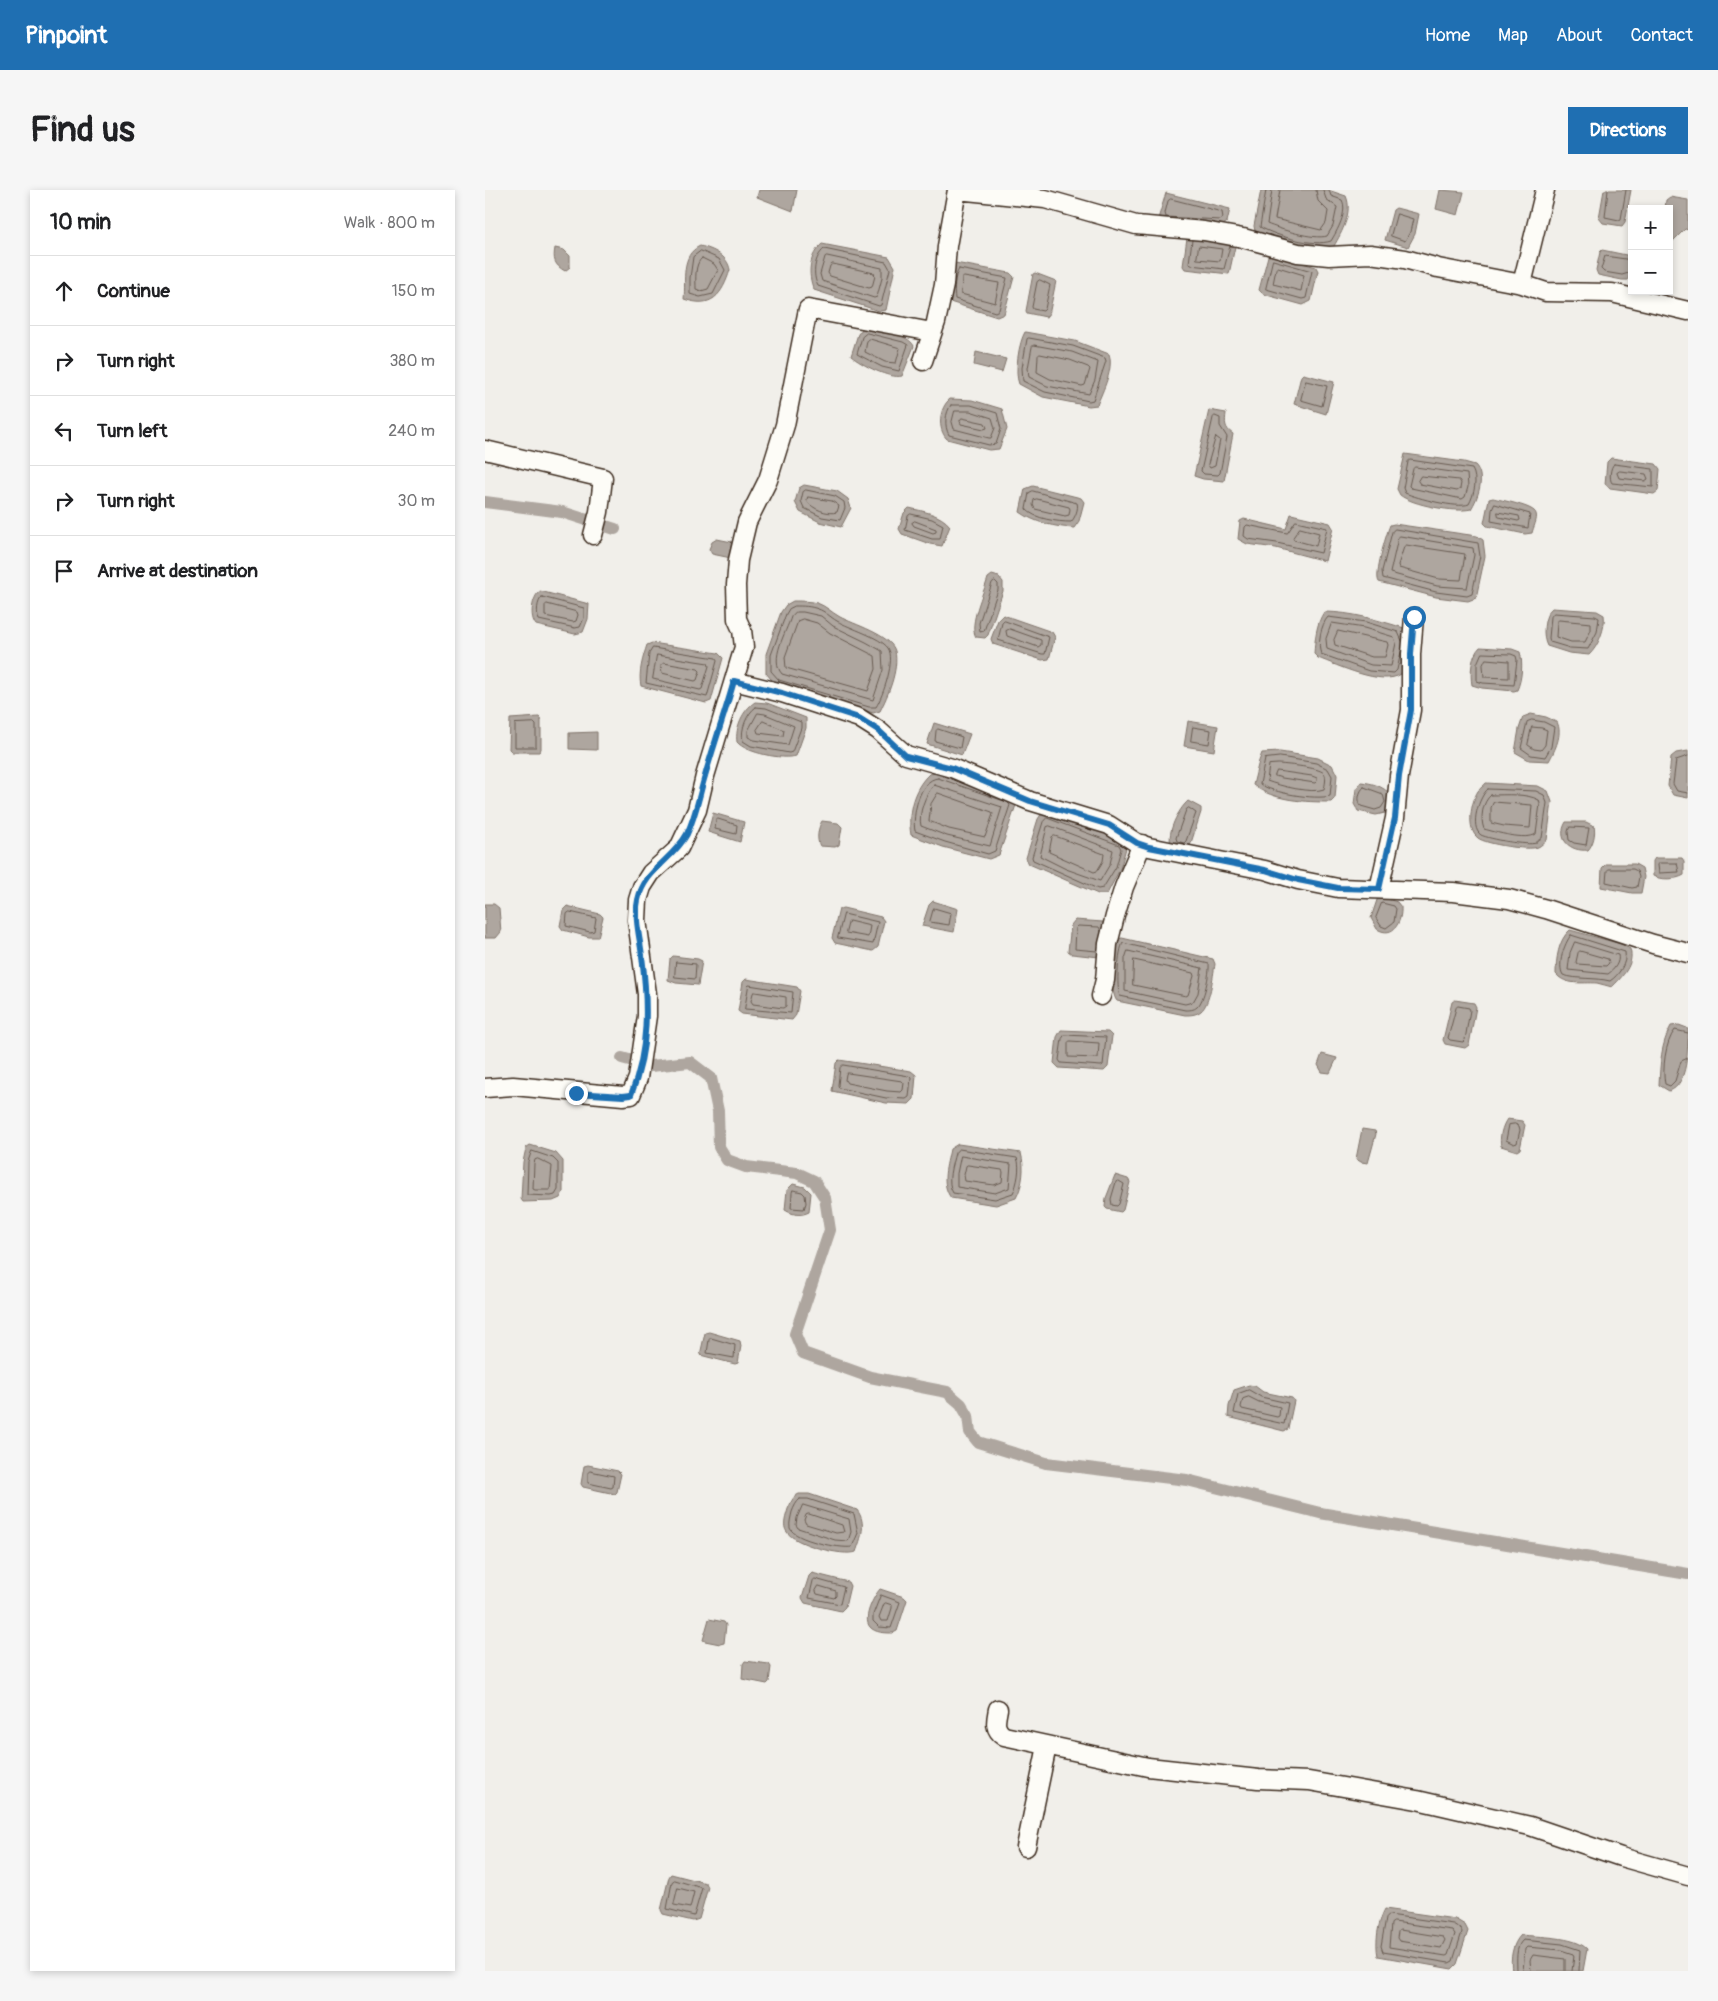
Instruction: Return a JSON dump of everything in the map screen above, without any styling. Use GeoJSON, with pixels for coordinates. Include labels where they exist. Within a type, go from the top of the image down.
{"type":"FeatureCollection","features":[{"type":"Feature","properties":{"kind":"street"},"geometry":{"type":"LineString","coordinates":[[923,361],[944,285],[947,246],[957,190],[1045,199],[1136,225],[1243,238],[1298,253],[1329,256],[1370,254],[1405,259],[1437,268],[1522,284],[1546,292],[1612,293],[1688,311]]}},
{"type":"Feature","properties":{"kind":"street"},"geometry":{"type":"LineString","coordinates":[[1522,284],[1545,190]]}},
{"type":"Feature","properties":{"kind":"street"},"geometry":{"type":"LineString","coordinates":[[485,1088],[513,1086],[623,1096],[631,1095],[638,1078],[647,1016],[647,994],[637,920],[638,900],[642,887],[651,873],[679,848],[687,834],[697,810],[705,776],[744,647],[742,630],[737,619],[737,560],[747,522],[768,480],[785,425],[808,308],[932,332]]}},
{"type":"Feature","properties":{"kind":"street"},"geometry":{"type":"LineString","coordinates":[[485,450],[603,478],[599,512],[593,535]]}},
{"type":"Feature","properties":{"kind":"street"},"geometry":{"type":"LineString","coordinates":[[1379,889],[1395,818],[1399,776],[1411,710],[1411,654],[1414,617]]}},
{"type":"Feature","properties":{"kind":"street"},"geometry":{"type":"LineString","coordinates":[[734,681],[782,693],[859,718],[878,730],[906,756],[952,768],[1030,801],[1109,825],[1142,844],[1338,888],[1453,892],[1509,899],[1653,944],[1688,952]]}},
{"type":"Feature","properties":{"kind":"street"},"geometry":{"type":"LineString","coordinates":[[1101,996],[1105,980],[1108,944],[1115,916],[1124,887],[1142,844]]}},
{"type":"Feature","properties":{"kind":"street"},"geometry":{"type":"LineString","coordinates":[[998,1709],[996,1728],[1004,1736],[1148,1767],[1309,1781],[1417,1800],[1530,1826],[1621,1857],[1688,1876]]}},
{"type":"Feature","properties":{"kind":"street"},"geometry":{"type":"LineString","coordinates":[[1026,1847],[1047,1746]]}},
{"type":"Feature","properties":{"kind":"water"},"geometry":{"type":"Polygon","coordinates":[[[759,190],[797,190],[793,211],[757,197],[759,190]]]}},
{"type":"Feature","properties":{"kind":"water"},"geometry":{"type":"Polygon","coordinates":[[[1261,190],[1328,190],[1346,196],[1348,202],[1347,215],[1334,246],[1324,249],[1307,248],[1255,231],[1254,226],[1261,190]]]}},
{"type":"Feature","properties":{"kind":"water"},"geometry":{"type":"Polygon","coordinates":[[[1440,190],[1464,192],[1458,215],[1436,209],[1440,190]]]}},
{"type":"Feature","properties":{"kind":"water"},"geometry":{"type":"Polygon","coordinates":[[[1604,190],[1631,190],[1625,222],[1622,226],[1603,223],[1599,218],[1604,190]]]}},
{"type":"Feature","properties":{"kind":"water"},"geometry":{"type":"Polygon","coordinates":[[[1166,193],[1230,209],[1227,222],[1223,225],[1158,219],[1166,193]]]}},
{"type":"Feature","properties":{"kind":"water"},"geometry":{"type":"Polygon","coordinates":[[[1670,197],[1688,200],[1688,230],[1685,229],[1673,241],[1673,205],[1665,205],[1666,200],[1670,197]]]}},
{"type":"Feature","properties":{"kind":"water"},"geometry":{"type":"Polygon","coordinates":[[[1396,208],[1419,214],[1415,234],[1408,247],[1385,240],[1393,210],[1396,208]]]}},
{"type":"Feature","properties":{"kind":"water"},"geometry":{"type":"Polygon","coordinates":[[[1187,238],[1236,242],[1229,274],[1185,269],[1183,266],[1187,238]]]}},
{"type":"Feature","properties":{"kind":"water"},"geometry":{"type":"Polygon","coordinates":[[[822,244],[889,257],[895,267],[886,310],[879,311],[814,290],[810,278],[812,259],[822,244]]]}},
{"type":"Feature","properties":{"kind":"water"},"geometry":{"type":"Polygon","coordinates":[[[700,246],[710,249],[723,257],[730,270],[727,279],[715,298],[709,301],[694,302],[684,299],[685,269],[689,255],[700,246]]]}},
{"type":"Feature","properties":{"kind":"water"},"geometry":{"type":"Polygon","coordinates":[[[555,248],[564,250],[570,256],[570,267],[565,271],[555,261],[555,248]]]}},
{"type":"Feature","properties":{"kind":"water"},"geometry":{"type":"Polygon","coordinates":[[[1602,250],[1628,255],[1628,280],[1598,275],[1596,270],[1602,250]]]}},
{"type":"Feature","properties":{"kind":"water"},"geometry":{"type":"Polygon","coordinates":[[[1272,254],[1316,267],[1318,271],[1311,301],[1303,305],[1263,294],[1259,290],[1268,256],[1272,254]]]}},
{"type":"Feature","properties":{"kind":"water"},"geometry":{"type":"Polygon","coordinates":[[[955,263],[1010,273],[1014,277],[1004,314],[997,317],[950,302],[949,290],[955,263]]]}},
{"type":"Feature","properties":{"kind":"water"},"geometry":{"type":"Polygon","coordinates":[[[1035,273],[1056,281],[1049,315],[1046,317],[1027,313],[1026,311],[1033,274],[1035,273]]]}},
{"type":"Feature","properties":{"kind":"water"},"geometry":{"type":"Polygon","coordinates":[[[870,327],[901,336],[914,346],[902,376],[883,373],[851,356],[858,334],[863,328],[870,327]]]}},
{"type":"Feature","properties":{"kind":"water"},"geometry":{"type":"Polygon","coordinates":[[[1025,332],[1075,341],[1109,354],[1109,373],[1097,405],[1089,406],[1043,397],[1019,384],[1017,372],[1018,357],[1025,332]]]}},
{"type":"Feature","properties":{"kind":"water"},"geometry":{"type":"Polygon","coordinates":[[[976,352],[1006,359],[1002,372],[974,365],[976,352]]]}},
{"type":"Feature","properties":{"kind":"water"},"geometry":{"type":"Polygon","coordinates":[[[1303,374],[1334,382],[1326,414],[1294,404],[1303,374]]]}},
{"type":"Feature","properties":{"kind":"water"},"geometry":{"type":"Polygon","coordinates":[[[950,399],[972,400],[1002,409],[1007,429],[999,449],[989,450],[947,439],[942,430],[941,419],[943,408],[950,399]]]}},
{"type":"Feature","properties":{"kind":"water"},"geometry":{"type":"Polygon","coordinates":[[[1209,410],[1226,413],[1226,425],[1233,434],[1224,481],[1194,476],[1209,410]]]}},
{"type":"Feature","properties":{"kind":"water"},"geometry":{"type":"Polygon","coordinates":[[[1405,454],[1475,465],[1480,475],[1480,487],[1471,509],[1455,510],[1434,507],[1414,502],[1400,495],[1397,489],[1405,454]]]}},
{"type":"Feature","properties":{"kind":"water"},"geometry":{"type":"Polygon","coordinates":[[[1611,458],[1656,464],[1660,469],[1658,491],[1654,494],[1610,488],[1605,484],[1607,462],[1611,458]]]}},
{"type":"Feature","properties":{"kind":"water"},"geometry":{"type":"Polygon","coordinates":[[[804,485],[837,491],[848,499],[851,508],[841,527],[820,522],[800,512],[795,502],[799,488],[804,485]]]}},
{"type":"Feature","properties":{"kind":"water"},"geometry":{"type":"Polygon","coordinates":[[[1033,486],[1081,498],[1084,502],[1079,521],[1074,528],[1045,524],[1020,512],[1025,489],[1033,486]]]}},
{"type":"Feature","properties":{"kind":"water"},"geometry":{"type":"Polygon","coordinates":[[[1493,498],[1524,506],[1534,511],[1536,518],[1532,533],[1525,534],[1487,526],[1484,523],[1489,499],[1493,498]]]}},
{"type":"Feature","properties":{"kind":"water"},"geometry":{"type":"Polygon","coordinates":[[[909,508],[937,516],[950,526],[942,546],[930,544],[902,534],[899,529],[904,513],[909,508]]]}},
{"type":"Feature","properties":{"kind":"water"},"geometry":{"type":"Polygon","coordinates":[[[1291,514],[1330,523],[1333,528],[1325,561],[1276,548],[1247,544],[1238,539],[1240,521],[1244,519],[1286,529],[1291,514]]]}},
{"type":"Feature","properties":{"kind":"water"},"geometry":{"type":"Polygon","coordinates":[[[1390,525],[1477,536],[1483,540],[1485,556],[1476,598],[1468,601],[1436,597],[1379,582],[1378,572],[1383,546],[1390,525]]]}},
{"type":"Feature","properties":{"kind":"water"},"geometry":{"type":"Polygon","coordinates":[[[717,539],[737,545],[731,558],[712,554],[709,549],[712,542],[717,539]]]}},
{"type":"Feature","properties":{"kind":"water"},"geometry":{"type":"Polygon","coordinates":[[[992,575],[999,577],[1003,582],[1003,591],[988,635],[985,638],[976,637],[974,625],[977,608],[988,578],[992,575]]]}},
{"type":"Feature","properties":{"kind":"water"},"geometry":{"type":"Polygon","coordinates":[[[540,591],[589,604],[588,619],[583,632],[575,634],[536,625],[532,607],[540,591]]]}},
{"type":"Feature","properties":{"kind":"water"},"geometry":{"type":"Polygon","coordinates":[[[793,601],[820,604],[840,617],[879,635],[892,645],[896,658],[894,674],[880,711],[873,713],[776,685],[766,673],[766,654],[781,612],[786,605],[793,601]]]}},
{"type":"Feature","properties":{"kind":"water"},"geometry":{"type":"Polygon","coordinates":[[[1552,608],[1597,611],[1604,615],[1601,637],[1589,655],[1569,653],[1547,646],[1544,637],[1544,626],[1549,611],[1552,608]]]}},
{"type":"Feature","properties":{"kind":"water"},"geometry":{"type":"Polygon","coordinates":[[[1324,612],[1374,619],[1404,628],[1408,642],[1401,674],[1383,678],[1360,674],[1318,658],[1314,654],[1315,638],[1324,612]]]}},
{"type":"Feature","properties":{"kind":"water"},"geometry":{"type":"Polygon","coordinates":[[[1003,615],[1052,632],[1055,637],[1049,659],[1042,660],[993,644],[991,639],[998,620],[1003,615]]]}},
{"type":"Feature","properties":{"kind":"water"},"geometry":{"type":"Polygon","coordinates":[[[652,643],[718,653],[723,658],[711,701],[706,703],[641,686],[640,676],[643,660],[647,645],[652,643]]]}},
{"type":"Feature","properties":{"kind":"water"},"geometry":{"type":"Polygon","coordinates":[[[1480,647],[1512,649],[1520,652],[1521,671],[1517,690],[1482,688],[1472,685],[1472,665],[1480,647]]]}},
{"type":"Feature","properties":{"kind":"water"},"geometry":{"type":"Polygon","coordinates":[[[755,702],[767,703],[806,718],[806,728],[796,756],[765,755],[748,749],[737,742],[737,731],[741,719],[755,702]]]}},
{"type":"Feature","properties":{"kind":"water"},"geometry":{"type":"Polygon","coordinates":[[[1531,714],[1546,717],[1557,722],[1559,727],[1559,737],[1549,761],[1529,760],[1515,752],[1523,717],[1531,714]]]}},
{"type":"Feature","properties":{"kind":"water"},"geometry":{"type":"Polygon","coordinates":[[[539,717],[541,719],[541,749],[539,752],[512,752],[509,749],[510,719],[539,717]]]}},
{"type":"Feature","properties":{"kind":"water"},"geometry":{"type":"Polygon","coordinates":[[[1188,721],[1218,726],[1214,751],[1184,746],[1188,721]]]}},
{"type":"Feature","properties":{"kind":"water"},"geometry":{"type":"Polygon","coordinates":[[[934,723],[970,734],[962,755],[927,744],[934,723]]]}},
{"type":"Feature","properties":{"kind":"water"},"geometry":{"type":"Polygon","coordinates":[[[597,732],[597,750],[569,749],[569,733],[597,732]]]}},
{"type":"Feature","properties":{"kind":"water"},"geometry":{"type":"Polygon","coordinates":[[[1688,751],[1688,798],[1673,795],[1668,786],[1671,757],[1676,753],[1688,751]]]}},
{"type":"Feature","properties":{"kind":"water"},"geometry":{"type":"Polygon","coordinates":[[[1280,752],[1318,758],[1332,765],[1337,775],[1335,798],[1331,802],[1290,800],[1270,794],[1253,785],[1262,753],[1280,752]]]}},
{"type":"Feature","properties":{"kind":"water"},"geometry":{"type":"Polygon","coordinates":[[[938,773],[1011,798],[1016,805],[999,855],[989,859],[943,847],[911,835],[910,818],[915,794],[929,774],[938,773]]]}},
{"type":"Feature","properties":{"kind":"water"},"geometry":{"type":"Polygon","coordinates":[[[1361,782],[1384,789],[1391,795],[1390,803],[1385,813],[1376,815],[1358,811],[1354,804],[1356,789],[1361,782]]]}},
{"type":"Feature","properties":{"kind":"water"},"geometry":{"type":"Polygon","coordinates":[[[1486,783],[1538,786],[1548,791],[1552,802],[1547,840],[1538,847],[1526,848],[1498,845],[1478,838],[1472,828],[1472,808],[1475,796],[1486,783]]]}},
{"type":"Feature","properties":{"kind":"water"},"geometry":{"type":"Polygon","coordinates":[[[1188,801],[1201,808],[1201,812],[1190,846],[1185,849],[1171,844],[1170,839],[1174,821],[1188,801]]]}},
{"type":"Feature","properties":{"kind":"water"},"geometry":{"type":"Polygon","coordinates":[[[713,813],[744,822],[740,842],[708,832],[713,813]]]}},
{"type":"Feature","properties":{"kind":"water"},"geometry":{"type":"Polygon","coordinates":[[[1042,813],[1048,813],[1122,840],[1126,848],[1120,869],[1107,894],[1098,894],[1029,864],[1026,858],[1038,819],[1042,813]]]}},
{"type":"Feature","properties":{"kind":"water"},"geometry":{"type":"Polygon","coordinates":[[[822,821],[838,823],[842,827],[839,845],[835,847],[820,846],[818,834],[822,821]]]}},
{"type":"Feature","properties":{"kind":"water"},"geometry":{"type":"Polygon","coordinates":[[[1566,822],[1586,822],[1594,826],[1594,839],[1588,850],[1570,847],[1563,834],[1566,822]]]}},
{"type":"Feature","properties":{"kind":"water"},"geometry":{"type":"Polygon","coordinates":[[[1655,858],[1682,858],[1684,861],[1684,875],[1668,879],[1653,876],[1653,861],[1655,858]]]}},
{"type":"Feature","properties":{"kind":"water"},"geometry":{"type":"Polygon","coordinates":[[[1606,864],[1635,864],[1642,868],[1644,877],[1641,893],[1601,887],[1602,868],[1606,864]]]}},
{"type":"Feature","properties":{"kind":"water"},"geometry":{"type":"Polygon","coordinates":[[[1381,897],[1397,902],[1401,907],[1400,918],[1396,927],[1388,932],[1377,929],[1371,918],[1377,900],[1381,897]]]}},
{"type":"Feature","properties":{"kind":"water"},"geometry":{"type":"Polygon","coordinates":[[[933,901],[958,909],[954,932],[922,926],[929,905],[933,901]]]}},
{"type":"Feature","properties":{"kind":"water"},"geometry":{"type":"Polygon","coordinates":[[[485,904],[494,904],[499,908],[501,932],[496,938],[485,938],[485,904]]]}},
{"type":"Feature","properties":{"kind":"water"},"geometry":{"type":"Polygon","coordinates":[[[567,906],[600,914],[603,917],[598,937],[589,937],[563,930],[560,926],[563,910],[567,906]]]}},
{"type":"Feature","properties":{"kind":"water"},"geometry":{"type":"Polygon","coordinates":[[[843,908],[881,917],[884,921],[878,947],[873,951],[835,943],[832,938],[839,909],[843,908]]]}},
{"type":"Feature","properties":{"kind":"water"},"geometry":{"type":"Polygon","coordinates":[[[1075,920],[1103,922],[1106,927],[1099,957],[1072,954],[1068,951],[1071,925],[1075,920]]]}},
{"type":"Feature","properties":{"kind":"water"},"geometry":{"type":"Polygon","coordinates":[[[1570,930],[1621,944],[1630,949],[1631,960],[1629,965],[1612,987],[1597,983],[1569,982],[1556,974],[1560,945],[1570,930]]]}},
{"type":"Feature","properties":{"kind":"water"},"geometry":{"type":"Polygon","coordinates":[[[1122,938],[1213,959],[1215,964],[1211,989],[1207,1002],[1201,1011],[1185,1015],[1117,1001],[1112,981],[1113,962],[1118,939],[1122,938]]]}},
{"type":"Feature","properties":{"kind":"water"},"geometry":{"type":"Polygon","coordinates":[[[673,956],[702,961],[698,985],[676,983],[668,980],[670,959],[673,956]]]}},
{"type":"Feature","properties":{"kind":"water"},"geometry":{"type":"Polygon","coordinates":[[[746,979],[797,987],[800,991],[796,1015],[792,1020],[742,1014],[738,1011],[743,982],[746,979]]]}},
{"type":"Feature","properties":{"kind":"water"},"geometry":{"type":"Polygon","coordinates":[[[1455,1000],[1474,1003],[1476,1007],[1469,1045],[1465,1048],[1445,1044],[1443,1040],[1452,1002],[1455,1000]]]}},
{"type":"Feature","properties":{"kind":"water"},"geometry":{"type":"Polygon","coordinates":[[[1679,1025],[1687,1028],[1688,1031],[1686,1065],[1680,1082],[1669,1091],[1659,1085],[1662,1054],[1671,1026],[1679,1025]]]}},
{"type":"Feature","properties":{"kind":"water"},"geometry":{"type":"Polygon","coordinates":[[[1061,1030],[1108,1032],[1112,1036],[1108,1067],[1104,1071],[1059,1068],[1054,1063],[1057,1037],[1061,1030]]]}},
{"type":"Feature","properties":{"kind":"water"},"geometry":{"type":"Polygon","coordinates":[[[1322,1054],[1337,1058],[1330,1073],[1322,1072],[1318,1065],[1322,1054]]]}},
{"type":"Feature","properties":{"kind":"water"},"geometry":{"type":"Polygon","coordinates":[[[839,1060],[911,1071],[916,1075],[914,1099],[909,1104],[886,1103],[832,1091],[836,1063],[839,1060]]]}},
{"type":"Feature","properties":{"kind":"water"},"geometry":{"type":"Polygon","coordinates":[[[1507,1119],[1522,1121],[1525,1125],[1520,1149],[1517,1151],[1501,1146],[1501,1132],[1507,1119]]]}},
{"type":"Feature","properties":{"kind":"water"},"geometry":{"type":"Polygon","coordinates":[[[1362,1129],[1375,1131],[1376,1134],[1368,1163],[1356,1159],[1362,1129]]]}},
{"type":"Feature","properties":{"kind":"water"},"geometry":{"type":"Polygon","coordinates":[[[958,1144],[1021,1153],[1023,1176],[1016,1198],[996,1205],[951,1198],[946,1186],[945,1174],[950,1149],[958,1144]]]}},
{"type":"Feature","properties":{"kind":"water"},"geometry":{"type":"Polygon","coordinates":[[[530,1145],[556,1153],[563,1161],[563,1192],[560,1198],[553,1201],[523,1202],[521,1199],[523,1162],[526,1148],[530,1145]]]}},
{"type":"Feature","properties":{"kind":"water"},"geometry":{"type":"Polygon","coordinates":[[[1115,1175],[1128,1179],[1130,1182],[1121,1212],[1105,1207],[1106,1198],[1115,1175]]]}},
{"type":"Feature","properties":{"kind":"water"},"geometry":{"type":"Polygon","coordinates":[[[793,1184],[805,1187],[811,1193],[809,1212],[797,1214],[785,1210],[787,1190],[793,1184]]]}},
{"type":"Feature","properties":{"kind":"water"},"geometry":{"type":"Polygon","coordinates":[[[709,1332],[740,1341],[738,1363],[735,1364],[700,1355],[705,1333],[709,1332]]]}},
{"type":"Feature","properties":{"kind":"water"},"geometry":{"type":"Polygon","coordinates":[[[1249,1385],[1255,1386],[1263,1392],[1292,1398],[1294,1401],[1288,1429],[1284,1431],[1228,1417],[1234,1390],[1249,1385]]]}},
{"type":"Feature","properties":{"kind":"water"},"geometry":{"type":"Polygon","coordinates":[[[588,1465],[618,1471],[621,1474],[615,1494],[583,1487],[581,1484],[584,1466],[588,1465]]]}},
{"type":"Feature","properties":{"kind":"water"},"geometry":{"type":"Polygon","coordinates":[[[799,1494],[809,1494],[857,1510],[862,1520],[862,1525],[856,1552],[841,1553],[830,1551],[808,1545],[791,1537],[786,1530],[785,1518],[793,1498],[799,1494]]]}},
{"type":"Feature","properties":{"kind":"water"},"geometry":{"type":"Polygon","coordinates":[[[812,1573],[848,1582],[850,1586],[845,1607],[841,1611],[805,1603],[802,1598],[809,1576],[812,1573]]]}},
{"type":"Feature","properties":{"kind":"water"},"geometry":{"type":"Polygon","coordinates":[[[880,1589],[904,1597],[907,1600],[897,1631],[893,1633],[875,1630],[868,1623],[867,1618],[870,1607],[880,1589]]]}},
{"type":"Feature","properties":{"kind":"water"},"geometry":{"type":"Polygon","coordinates":[[[709,1619],[724,1622],[726,1625],[724,1643],[720,1644],[703,1640],[709,1619]]]}},
{"type":"Feature","properties":{"kind":"water"},"geometry":{"type":"Polygon","coordinates":[[[745,1661],[769,1664],[771,1667],[769,1682],[767,1684],[742,1679],[745,1661]]]}},
{"type":"Feature","properties":{"kind":"water"},"geometry":{"type":"Polygon","coordinates":[[[671,1874],[706,1883],[708,1887],[699,1919],[693,1921],[663,1914],[661,1910],[671,1874]]]}},
{"type":"Feature","properties":{"kind":"water"},"geometry":{"type":"Polygon","coordinates":[[[1385,1909],[1455,1919],[1465,1925],[1468,1931],[1457,1964],[1452,1969],[1378,1956],[1378,1932],[1385,1909]]]}},
{"type":"Feature","properties":{"kind":"water"},"geometry":{"type":"Polygon","coordinates":[[[1521,1935],[1565,1939],[1581,1945],[1587,1949],[1583,1971],[1512,1971],[1512,1952],[1521,1935]]]}},
{"type":"Feature","properties":{"kind":"waterway"},"geometry":{"type":"LineString","coordinates":[[485,502],[562,512],[615,529]]}},
{"type":"Feature","properties":{"kind":"waterway"},"geometry":{"type":"LineString","coordinates":[[622,1058],[651,1066],[690,1062],[711,1078],[718,1111],[719,1147],[727,1160],[746,1167],[797,1173],[814,1181],[825,1198],[830,1230],[795,1334],[803,1353],[870,1377],[947,1392],[961,1404],[968,1416],[970,1432],[978,1442],[1046,1463],[1187,1480],[1320,1513],[1688,1574]]}},
{"type":"Feature","properties":{"kind":"route"},"geometry":{"type":"LineString","coordinates":[[576,1093],[631,1095],[638,1078],[647,1016],[647,994],[637,920],[638,900],[642,887],[651,873],[679,848],[687,834],[697,810],[705,776],[734,681],[782,693],[859,718],[878,730],[906,756],[952,768],[1030,801],[1109,825],[1137,843],[1149,847],[1265,870],[1298,880],[1338,888],[1379,889],[1395,818],[1399,776],[1411,710],[1411,654],[1414,617]]}}]}
